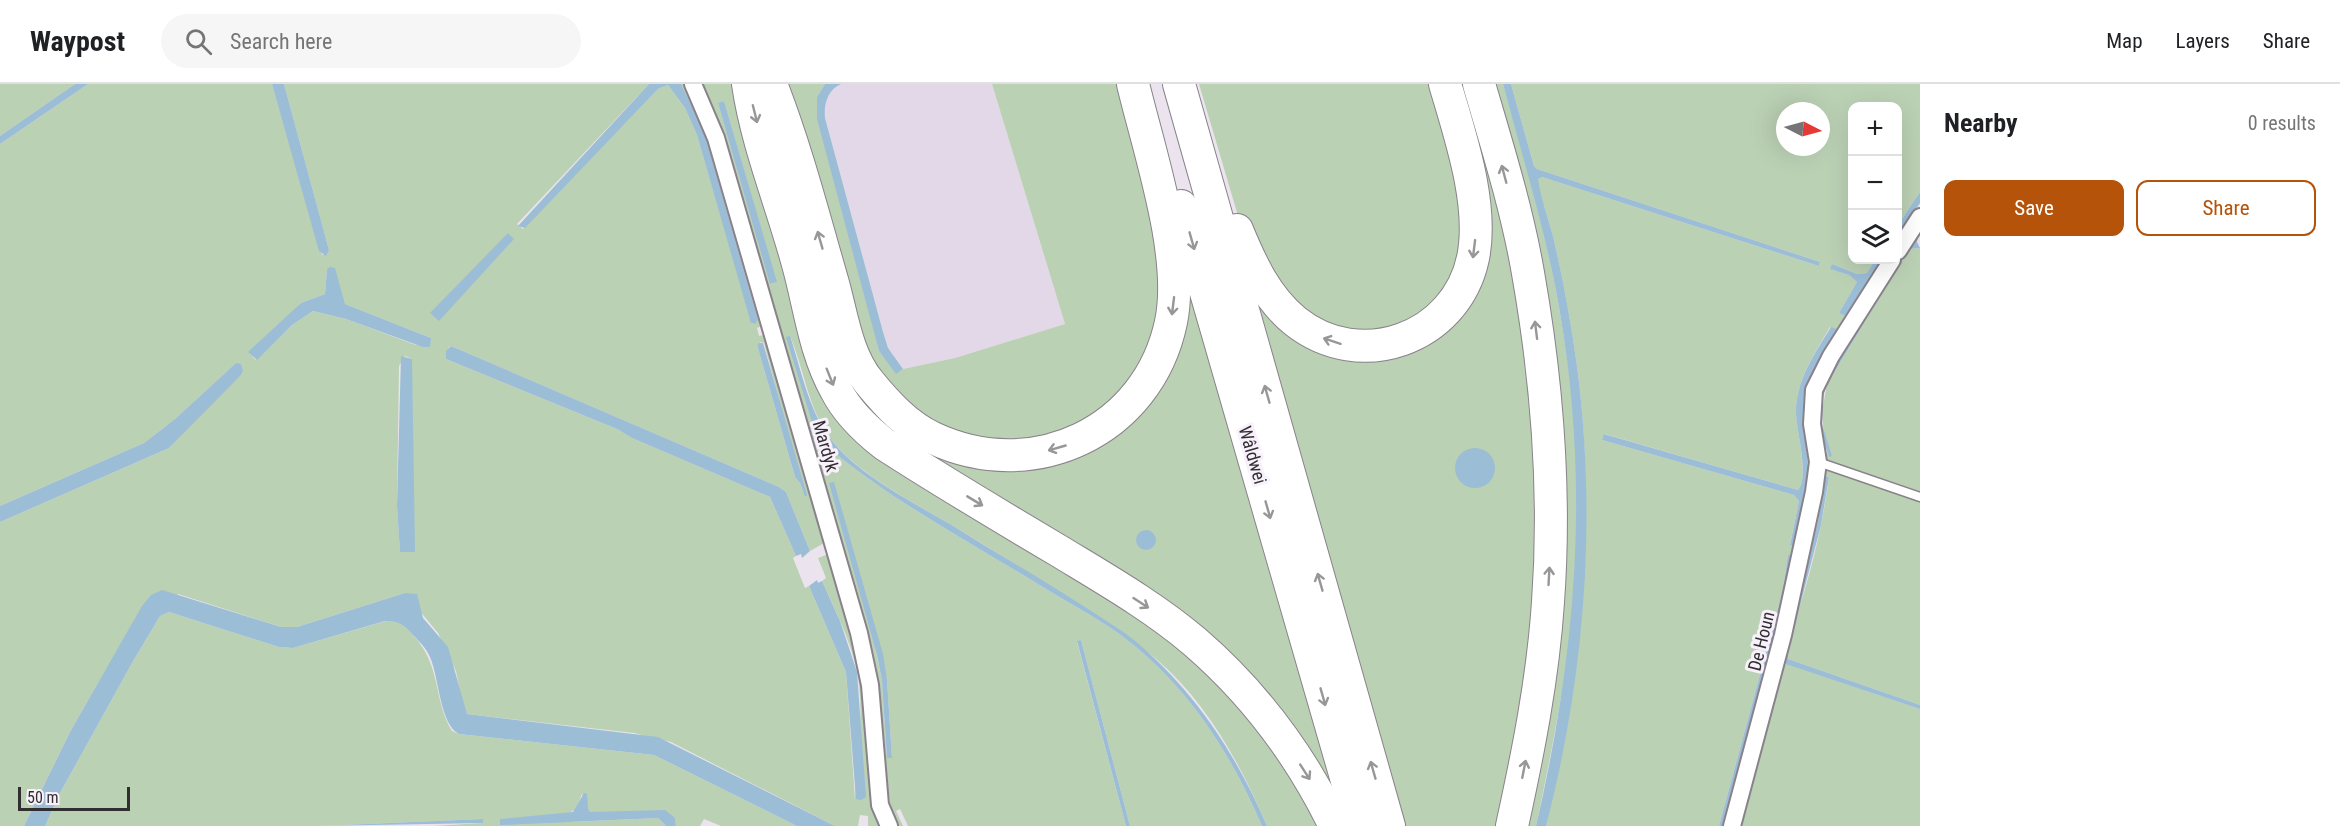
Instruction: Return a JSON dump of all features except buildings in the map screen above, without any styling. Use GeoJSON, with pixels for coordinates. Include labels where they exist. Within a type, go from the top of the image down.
{"type":"FeatureCollection","features":[{"type":"Feature","properties":{"kind":"highway"},"geometry":{"type":"LineString","coordinates":[[748,84],[800,270],[811,322],[835,390],[847,408],[863,427],[884,444],[1088,569],[1159,615],[1195,642],[1263,711],[1308,775],[1335,826]]}},
{"type":"Feature","properties":{"kind":"highway"},"geometry":{"type":"LineString","coordinates":[[771,84],[788,128],[849,344],[868,380],[891,408],[932,438],[986,454],[1040,453],[1063,447],[1085,437],[1123,410],[1149,377],[1168,334],[1175,293],[1170,240],[1133,84]]}},
{"type":"Feature","properties":{"kind":"highway"},"geometry":{"type":"LineString","coordinates":[[781,84],[788,128]]}},
{"type":"Feature","properties":{"kind":"highway","name":"Wâldwei"},"geometry":{"type":"LineString","coordinates":[[1147,84],[1360,826]]}},
{"type":"Feature","properties":{"kind":"highway","name":"Wâldwei"},"geometry":{"type":"LineString","coordinates":[[1179,84],[1389,826]]}},
{"type":"Feature","properties":{"kind":"highway"},"geometry":{"type":"LineString","coordinates":[[1188,117],[1214,159],[1237,229],[1264,288],[1293,320],[1320,337],[1347,345],[1384,346],[1421,333],[1447,311],[1465,283],[1474,256],[1474,209],[1460,137],[1445,84]]}},
{"type":"Feature","properties":{"kind":"highway"},"geometry":{"type":"LineString","coordinates":[[1479,84],[1528,271],[1544,388],[1550,469],[1548,604],[1534,715],[1512,826]]}},
{"type":"Feature","properties":{"kind":"street","name":"Mardyk"},"geometry":{"type":"LineString","coordinates":[[693,84],[716,138],[859,633],[870,685],[879,805],[889,826]]}},
{"type":"Feature","properties":{"kind":"street"},"geometry":{"type":"LineString","coordinates":[[1902,245],[1920,217]]}},
{"type":"Feature","properties":{"kind":"street","name":"De Houn"},"geometry":{"type":"LineString","coordinates":[[1732,826],[1784,634],[1814,492],[1818,462],[1812,424],[1814,390],[1831,356],[1889,264]]}},
{"type":"Feature","properties":{"kind":"lane"},"geometry":{"type":"LineString","coordinates":[[1818,462],[1920,497]]}},
{"type":"Feature","properties":{"kind":"shaded area"},"geometry":{"type":"Polygon","coordinates":[[[841,84],[992,84],[1065,324],[955,358],[903,369],[888,348],[883,332],[825,118],[826,99],[830,92],[841,84]]]}},
{"type":"Feature","properties":{"kind":"green space"},"geometry":{"type":"Polygon","coordinates":[[[0,84],[75,84],[0,136],[0,84]]]}},
{"type":"Feature","properties":{"kind":"green space"},"geometry":{"type":"Polygon","coordinates":[[[88,84],[272,84],[322,255],[329,250],[284,84],[649,84],[517,224],[523,229],[658,89],[668,85],[685,108],[697,135],[752,324],[758,320],[704,131],[681,84],[689,84],[693,91],[764,325],[757,328],[759,336],[768,334],[826,542],[810,551],[786,492],[779,487],[451,346],[446,359],[617,429],[632,438],[770,497],[796,556],[793,558],[805,588],[809,586],[846,672],[855,799],[860,719],[857,672],[847,637],[822,581],[826,578],[818,558],[826,555],[833,557],[856,634],[885,826],[868,826],[868,816],[860,815],[858,826],[835,826],[671,742],[634,733],[467,714],[456,671],[438,633],[405,593],[297,627],[281,627],[178,594],[108,666],[70,732],[24,826],[0,826],[0,522],[169,448],[243,371],[236,363],[175,419],[144,443],[0,506],[0,144],[88,84]],[[327,269],[325,294],[301,303],[252,356],[256,360],[292,325],[313,311],[346,319],[416,345],[431,338],[345,304],[327,269]],[[764,343],[757,345],[795,477],[805,497],[764,343]],[[405,356],[399,366],[397,506],[400,551],[412,359],[405,356]]]}},
{"type":"Feature","properties":{"kind":"green space"},"geometry":{"type":"Polygon","coordinates":[[[698,84],[739,84],[833,391],[1224,677],[1328,826],[1267,826],[1246,780],[1221,736],[1191,694],[1155,658],[1071,600],[885,485],[840,450],[829,437],[816,413],[790,336],[820,448],[831,450],[909,506],[1100,621],[1131,643],[1173,682],[1208,726],[1237,775],[1262,826],[1130,826],[1081,640],[1077,642],[1126,826],[908,826],[900,809],[896,811],[903,826],[893,826],[874,685],[698,84]],[[724,101],[718,103],[771,284],[776,282],[724,101]],[[870,622],[882,681],[887,758],[892,758],[887,680],[870,622]]]}},
{"type":"Feature","properties":{"kind":"green space"},"geometry":{"type":"Polygon","coordinates":[[[766,84],[863,382],[990,459],[1136,404],[1177,237],[1342,804],[1267,710],[896,445],[854,402],[766,84]]]}},
{"type":"Feature","properties":{"kind":"green space"},"geometry":{"type":"Polygon","coordinates":[[[786,84],[825,84],[817,97],[879,351],[896,373],[903,369],[955,358],[1065,324],[992,84],[1128,84],[1169,292],[1132,392],[1037,447],[934,430],[871,373],[786,84]]]}},
{"type":"Feature","properties":{"kind":"green space"},"geometry":{"type":"Polygon","coordinates":[[[1199,84],[1436,84],[1468,204],[1456,288],[1395,337],[1306,322],[1241,226],[1199,84]]]}},
{"type":"Feature","properties":{"kind":"green space"},"geometry":{"type":"Polygon","coordinates":[[[1454,84],[1470,84],[1519,268],[1545,548],[1504,826],[1401,826],[1244,260],[1352,351],[1465,300],[1454,84]]]}},
{"type":"Feature","properties":{"kind":"green space"},"geometry":{"type":"Polygon","coordinates":[[[1488,84],[1503,84],[1542,226],[1566,348],[1574,419],[1578,527],[1574,598],[1558,712],[1536,826],[1523,826],[1561,596],[1488,84]]]}},
{"type":"Feature","properties":{"kind":"green space"},"geometry":{"type":"Polygon","coordinates":[[[1511,84],[1920,84],[1920,192],[1902,219],[1902,102],[1848,102],[1848,264],[1873,264],[1867,273],[1857,274],[1832,264],[1831,269],[1849,275],[1857,282],[1839,313],[1845,316],[1879,264],[1885,264],[1836,338],[1818,371],[1812,388],[1808,426],[1812,478],[1804,533],[1774,659],[1729,826],[1724,826],[1781,618],[1793,556],[1788,556],[1783,590],[1719,826],[1546,826],[1568,710],[1576,653],[1582,597],[1586,484],[1583,426],[1572,334],[1553,236],[1537,179],[1542,177],[1819,266],[1820,262],[1537,169],[1534,166],[1511,84]],[[1830,327],[1807,367],[1799,389],[1796,412],[1803,475],[1798,490],[1605,434],[1602,440],[1794,495],[1799,501],[1790,544],[1795,545],[1809,477],[1803,412],[1806,388],[1837,330],[1830,327]]]}},
{"type":"Feature","properties":{"kind":"green space"},"geometry":{"type":"Polygon","coordinates":[[[1920,222],[1920,226],[1902,253],[1920,222]]]}},
{"type":"Feature","properties":{"kind":"green space"},"geometry":{"type":"Polygon","coordinates":[[[1920,248],[1920,493],[1847,471],[1829,461],[1821,452],[1816,442],[1814,417],[1818,392],[1826,370],[1895,264],[1835,358],[1822,383],[1818,411],[1819,433],[1825,451],[1831,456],[1824,435],[1822,412],[1827,384],[1902,264],[1909,249],[1920,248]]]}},
{"type":"Feature","properties":{"kind":"green space"},"geometry":{"type":"Polygon","coordinates":[[[1825,470],[1920,500],[1920,705],[1788,659],[1788,653],[1785,652],[1788,664],[1920,709],[1920,826],[1736,826],[1825,470]],[[1825,476],[1818,522],[1789,639],[1813,559],[1829,477],[1825,476]]]}},
{"type":"Feature","properties":{"kind":"green space"},"geometry":{"type":"Polygon","coordinates":[[[169,612],[279,647],[293,648],[386,621],[398,623],[413,635],[429,659],[442,707],[452,731],[459,734],[654,755],[797,826],[721,826],[704,819],[700,826],[676,826],[675,818],[590,812],[582,794],[576,809],[566,815],[500,819],[570,822],[658,818],[666,826],[433,826],[483,823],[483,819],[318,826],[45,826],[60,793],[132,663],[160,616],[169,612]]]}},
{"type":"Feature","properties":{"kind":"water"},"geometry":{"type":"Polygon","coordinates":[[[75,84],[88,84],[0,144],[0,136],[75,84]]]}},
{"type":"Feature","properties":{"kind":"water"},"geometry":{"type":"Polygon","coordinates":[[[272,84],[284,84],[329,250],[326,256],[319,251],[272,84]]]}},
{"type":"Feature","properties":{"kind":"water"},"geometry":{"type":"Polygon","coordinates":[[[649,84],[681,84],[704,131],[758,320],[755,324],[751,323],[697,135],[685,108],[668,85],[658,89],[525,228],[518,226],[649,84]]]}},
{"type":"Feature","properties":{"kind":"water"},"geometry":{"type":"Polygon","coordinates":[[[825,84],[841,84],[832,90],[827,98],[825,118],[883,332],[888,348],[903,369],[896,374],[879,351],[817,119],[817,97],[825,84]]]}},
{"type":"Feature","properties":{"kind":"water"},"geometry":{"type":"Polygon","coordinates":[[[1503,84],[1511,84],[1534,166],[1537,169],[1820,262],[1819,266],[1542,177],[1538,179],[1557,252],[1572,333],[1583,423],[1586,481],[1584,597],[1578,655],[1570,713],[1546,826],[1536,826],[1561,698],[1569,634],[1574,571],[1575,443],[1569,378],[1555,284],[1542,226],[1503,84]]]}},
{"type":"Feature","properties":{"kind":"water"},"geometry":{"type":"Polygon","coordinates":[[[724,101],[777,282],[770,284],[718,103],[724,101]]]}},
{"type":"Feature","properties":{"kind":"water"},"geometry":{"type":"Polygon","coordinates":[[[1920,192],[1920,203],[1902,230],[1902,219],[1920,192]]]}},
{"type":"Feature","properties":{"kind":"water"},"geometry":{"type":"Polygon","coordinates":[[[1920,226],[1917,242],[1920,248],[1909,249],[1902,261],[1902,255],[1920,226]]]}},
{"type":"Feature","properties":{"kind":"water"},"geometry":{"type":"Polygon","coordinates":[[[508,233],[514,239],[439,321],[430,313],[508,233]]]}},
{"type":"Feature","properties":{"kind":"water"},"geometry":{"type":"Polygon","coordinates":[[[1832,264],[1857,274],[1867,273],[1873,264],[1879,264],[1845,316],[1839,313],[1857,282],[1849,275],[1830,269],[1832,264]]]}},
{"type":"Feature","properties":{"kind":"water"},"geometry":{"type":"Polygon","coordinates":[[[1896,264],[1900,264],[1827,384],[1823,397],[1822,424],[1832,456],[1829,457],[1818,425],[1823,382],[1896,264]]]}},
{"type":"Feature","properties":{"kind":"water"},"geometry":{"type":"Polygon","coordinates":[[[335,268],[345,304],[431,338],[430,347],[423,347],[346,319],[313,311],[292,325],[257,360],[248,352],[301,303],[325,294],[327,269],[335,268]]]}},
{"type":"Feature","properties":{"kind":"water"},"geometry":{"type":"Polygon","coordinates":[[[1831,327],[1837,329],[1806,388],[1803,412],[1809,477],[1795,545],[1790,545],[1799,501],[1794,495],[1602,440],[1604,434],[1798,490],[1803,474],[1796,412],[1799,389],[1807,367],[1831,327]]]}},
{"type":"Feature","properties":{"kind":"water"},"geometry":{"type":"Polygon","coordinates":[[[790,336],[816,414],[829,437],[840,450],[885,486],[1052,586],[1134,640],[1176,680],[1212,725],[1242,774],[1267,826],[1262,826],[1237,775],[1208,726],[1173,682],[1131,643],[1100,621],[909,506],[831,450],[820,448],[786,337],[790,336]]]}},
{"type":"Feature","properties":{"kind":"water"},"geometry":{"type":"Polygon","coordinates":[[[763,343],[807,495],[805,497],[795,477],[757,345],[763,343]]]}},
{"type":"Feature","properties":{"kind":"water"},"geometry":{"type":"Polygon","coordinates":[[[451,346],[779,487],[786,492],[810,551],[802,558],[801,554],[796,556],[770,497],[632,438],[617,429],[446,359],[446,351],[451,346]]]}},
{"type":"Feature","properties":{"kind":"water"},"geometry":{"type":"Polygon","coordinates":[[[401,356],[412,359],[415,552],[400,552],[397,506],[401,356]]]}},
{"type":"Feature","properties":{"kind":"water"},"geometry":{"type":"Polygon","coordinates":[[[236,363],[241,364],[243,371],[240,376],[169,448],[0,522],[0,506],[144,443],[175,419],[236,363]]]}},
{"type":"Feature","properties":{"kind":"water"},"geometry":{"type":"Polygon","coordinates":[[[1475,448],[1483,449],[1489,454],[1494,460],[1494,476],[1489,482],[1483,487],[1475,488],[1467,487],[1461,482],[1456,476],[1455,468],[1456,460],[1461,454],[1467,449],[1475,448]]]}},
{"type":"Feature","properties":{"kind":"water"},"geometry":{"type":"Polygon","coordinates":[[[1825,476],[1829,477],[1821,525],[1791,640],[1788,639],[1818,522],[1825,476]]]}},
{"type":"Feature","properties":{"kind":"water"},"geometry":{"type":"Polygon","coordinates":[[[834,482],[883,654],[892,758],[887,758],[882,681],[877,655],[829,483],[834,482]]]}},
{"type":"Feature","properties":{"kind":"water"},"geometry":{"type":"Polygon","coordinates":[[[1146,530],[1153,533],[1156,540],[1153,547],[1146,550],[1139,547],[1136,540],[1139,533],[1146,530]]]}},
{"type":"Feature","properties":{"kind":"water"},"geometry":{"type":"Polygon","coordinates":[[[1788,555],[1793,556],[1768,663],[1724,826],[1719,826],[1783,590],[1788,555]]]}},
{"type":"Feature","properties":{"kind":"water"},"geometry":{"type":"Polygon","coordinates":[[[817,580],[818,583],[822,581],[840,621],[857,672],[866,797],[861,800],[856,799],[846,672],[809,586],[817,580]]]}},
{"type":"Feature","properties":{"kind":"water"},"geometry":{"type":"Polygon","coordinates":[[[162,590],[281,627],[297,627],[405,593],[417,594],[423,618],[448,647],[467,714],[658,737],[835,826],[797,826],[654,755],[459,734],[453,729],[444,711],[428,654],[423,645],[398,623],[385,621],[293,648],[279,647],[169,612],[160,616],[132,663],[60,793],[45,826],[24,826],[70,732],[142,606],[151,595],[162,590]]]}},
{"type":"Feature","properties":{"kind":"water"},"geometry":{"type":"Polygon","coordinates":[[[1081,640],[1130,826],[1126,826],[1077,641],[1081,640]]]}},
{"type":"Feature","properties":{"kind":"water"},"geometry":{"type":"Polygon","coordinates":[[[1785,652],[1788,653],[1788,659],[1920,705],[1920,709],[1783,663],[1785,652]]]}},
{"type":"Feature","properties":{"kind":"water"},"geometry":{"type":"Polygon","coordinates":[[[584,793],[587,794],[590,812],[665,810],[675,818],[676,826],[666,826],[658,818],[500,825],[500,819],[573,812],[584,793]]]}},
{"type":"Feature","properties":{"kind":"water"},"geometry":{"type":"Polygon","coordinates":[[[483,819],[483,823],[318,826],[483,819]]]}}]}
